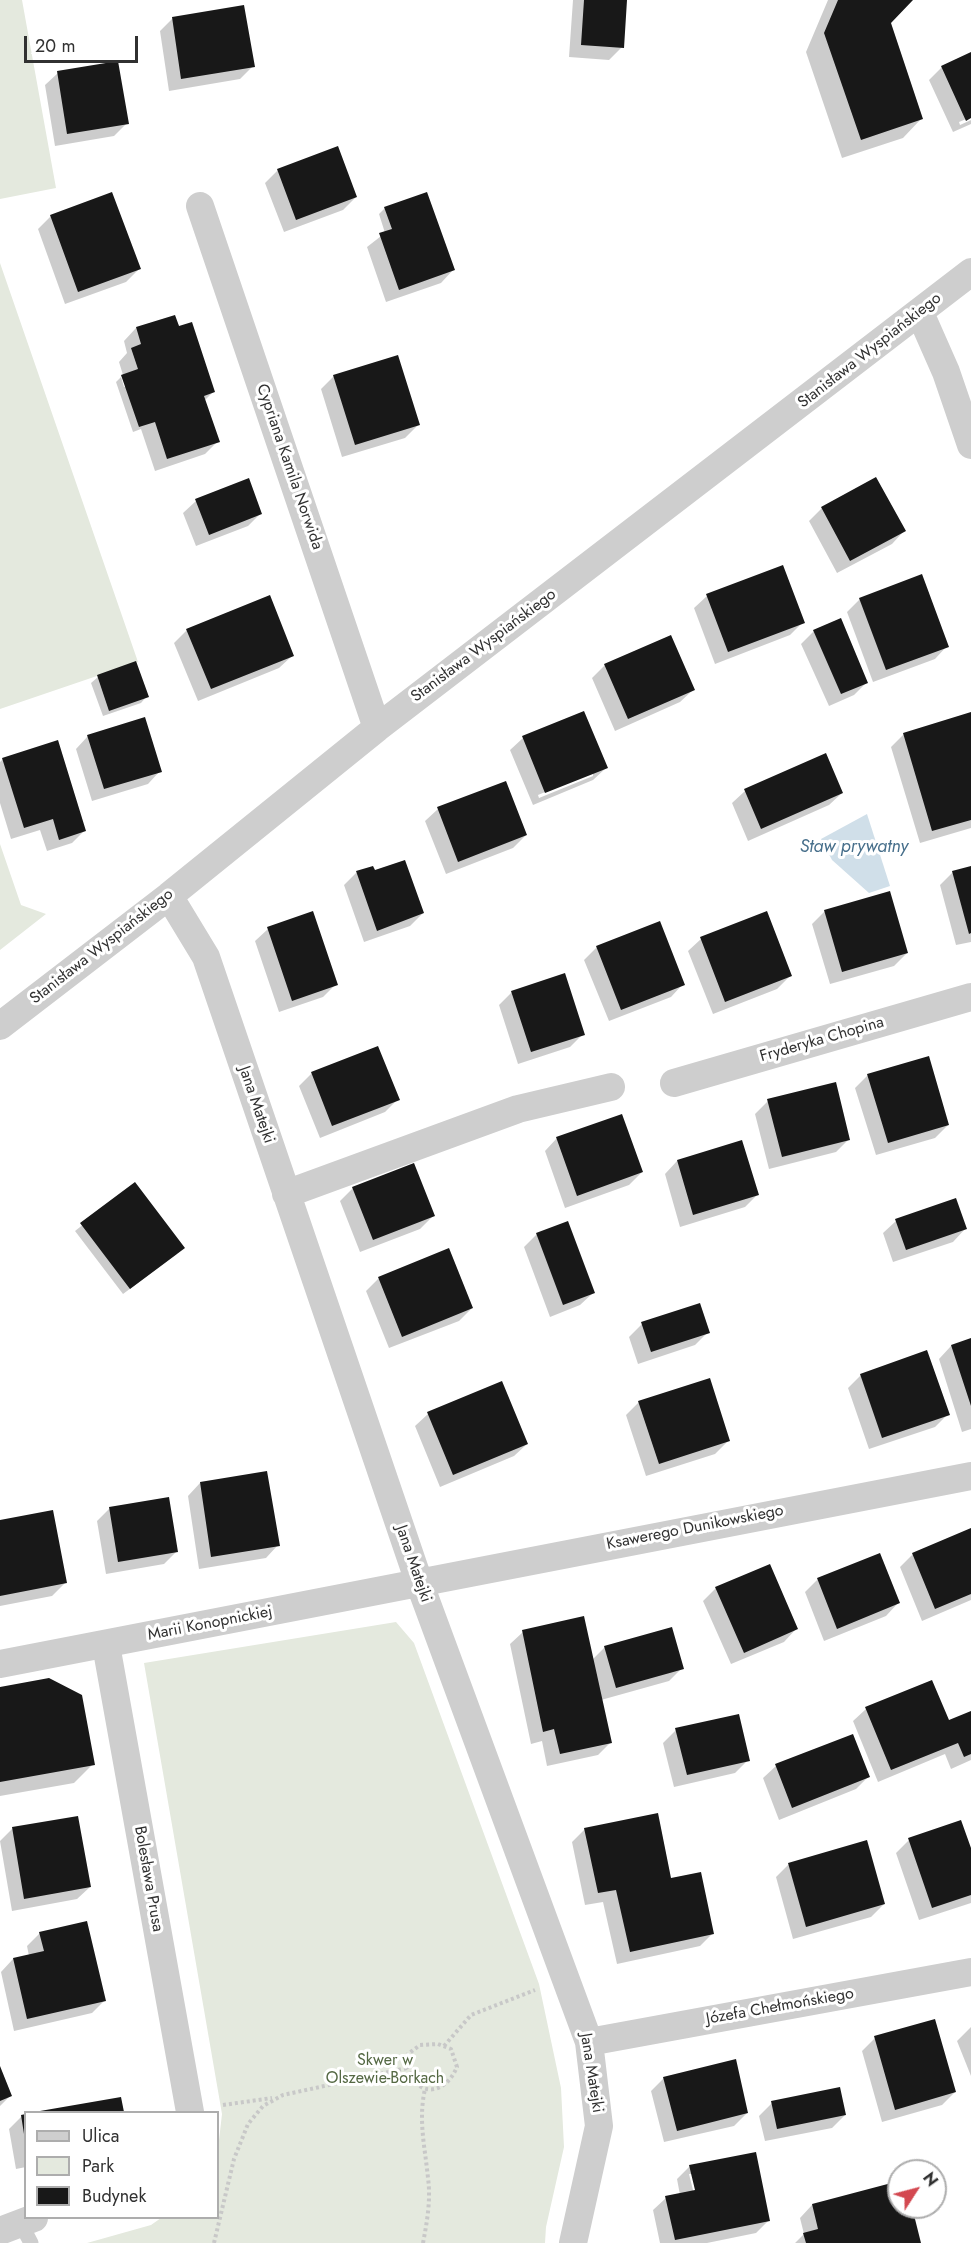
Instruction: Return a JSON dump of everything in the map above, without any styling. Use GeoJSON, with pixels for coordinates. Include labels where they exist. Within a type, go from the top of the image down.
{"type":"FeatureCollection","features":[{"type":"Feature","properties":{"kind":"street","name":"Cypriana Kamila Norwida"},"geometry":{"type":"LineString","coordinates":[[200,206],[377,728]]}},
{"type":"Feature","properties":{"kind":"street","name":"Stanisława Wyspiańskiego"},"geometry":{"type":"LineString","coordinates":[[0,1026],[169,896],[377,728],[971,272]]}},
{"type":"Feature","properties":{"kind":"street"},"geometry":{"type":"LineString","coordinates":[[920,313],[946,372],[971,445]]}},
{"type":"Feature","properties":{"kind":"street","name":"Jana Matejki"},"geometry":{"type":"LineString","coordinates":[[169,896],[206,957],[419,1582],[589,2042],[599,2126],[573,2243]]}},
{"type":"Feature","properties":{"kind":"street","name":"Fryderyka Chopina"},"geometry":{"type":"LineString","coordinates":[[674,1083],[971,997]]}},
{"type":"Feature","properties":{"kind":"street"},"geometry":{"type":"LineString","coordinates":[[286,1194],[518,1109],[611,1087]]}},
{"type":"Feature","properties":{"kind":"street","name":"Ksawerego Dunikowskiego"},"geometry":{"type":"LineString","coordinates":[[419,1582],[971,1476]]}},
{"type":"Feature","properties":{"kind":"street","name":"Marii Konopnickiej"},"geometry":{"type":"LineString","coordinates":[[0,1664],[419,1582]]}},
{"type":"Feature","properties":{"kind":"street","name":"Bolesława Prusa"},"geometry":{"type":"LineString","coordinates":[[106,1644],[190,2111]]}},
{"type":"Feature","properties":{"kind":"street","name":"Józefa Chełmońskiego"},"geometry":{"type":"LineString","coordinates":[[589,2042],[971,1972]]}},
{"type":"Feature","properties":{"kind":"path"},"geometry":{"type":"LineString","coordinates":[[444,2046],[471,2015],[527,1993]]}},
{"type":"Feature","properties":{"kind":"path"},"geometry":{"type":"LineString","coordinates":[[438,2044],[451,2049],[457,2067],[451,2081],[437,2091],[425,2089],[413,2080],[407,2068],[408,2054],[420,2045],[438,2044]]}},
{"type":"Feature","properties":{"kind":"path"},"geometry":{"type":"LineString","coordinates":[[190,2111],[276,2098],[407,2068]]}},
{"type":"Feature","properties":{"kind":"path"},"geometry":{"type":"LineString","coordinates":[[423,2243],[429,2202],[421,2108],[425,2089]]}},
{"type":"Feature","properties":{"kind":"path"},"geometry":{"type":"LineString","coordinates":[[214,2243],[234,2159],[248,2124],[263,2106],[276,2098]]}},
{"type":"Feature","properties":{"kind":"green space"},"geometry":{"type":"Polygon","coordinates":[[[0,0],[22,0],[56,188],[0,199],[0,0]]]}},
{"type":"Feature","properties":{"kind":"green space"},"geometry":{"type":"Polygon","coordinates":[[[0,263],[138,662],[0,709],[0,263]]]}},
{"type":"Feature","properties":{"kind":"green space"},"geometry":{"type":"Polygon","coordinates":[[[0,844],[21,905],[46,914],[0,950],[0,844]]]}},
{"type":"Feature","properties":{"kind":"green space","name":"Skwer w Olszewie-Borkach"},"geometry":{"type":"Polygon","coordinates":[[[396,1622],[414,1643],[539,1984],[561,2088],[564,2147],[546,2227],[545,2243],[87,2243],[151,2225],[160,2219],[219,2219],[219,2140],[222,2114],[144,1663],[396,1622]]]}},
{"type":"Feature","properties":{"kind":"water","name":"Staw prywatny"},"geometry":{"type":"Polygon","coordinates":[[[867,814],[890,886],[869,893],[832,860],[821,839],[867,814]]]}},
{"type":"Feature","properties":{"kind":"building"},"geometry":{"type":"Polygon","coordinates":[[[584,0],[627,0],[624,48],[581,45],[584,0]]]}},
{"type":"Feature","properties":{"kind":"building"},"geometry":{"type":"Polygon","coordinates":[[[838,0],[913,0],[891,23],[923,119],[861,140],[824,33],[838,0]]]}},
{"type":"Feature","properties":{"kind":"building"},"geometry":{"type":"Polygon","coordinates":[[[244,5],[255,67],[181,79],[172,17],[244,5]]]}},
{"type":"Feature","properties":{"kind":"building"},"geometry":{"type":"Polygon","coordinates":[[[971,52],[971,118],[966,121],[941,66],[971,52]]]}},
{"type":"Feature","properties":{"kind":"building"},"geometry":{"type":"Polygon","coordinates":[[[118,61],[129,124],[67,134],[57,71],[118,61]]]}},
{"type":"Feature","properties":{"kind":"building"},"geometry":{"type":"Polygon","coordinates":[[[338,146],[357,197],[296,220],[277,169],[338,146]]]}},
{"type":"Feature","properties":{"kind":"building"},"geometry":{"type":"Polygon","coordinates":[[[112,192],[141,269],[78,292],[50,215],[112,192]]]}},
{"type":"Feature","properties":{"kind":"building"},"geometry":{"type":"Polygon","coordinates":[[[427,192],[455,270],[399,290],[379,233],[392,229],[384,207],[427,192]]]}},
{"type":"Feature","properties":{"kind":"building"},"geometry":{"type":"Polygon","coordinates":[[[175,315],[179,326],[192,322],[215,392],[204,396],[220,442],[167,459],[155,422],[139,427],[121,375],[138,369],[131,348],[141,344],[136,327],[175,315]]]}},
{"type":"Feature","properties":{"kind":"building"},"geometry":{"type":"Polygon","coordinates":[[[398,355],[420,425],[355,445],[333,375],[398,355]]]}},
{"type":"Feature","properties":{"kind":"building"},"geometry":{"type":"Polygon","coordinates":[[[876,477],[906,531],[850,561],[821,507],[876,477]]]}},
{"type":"Feature","properties":{"kind":"building"},"geometry":{"type":"Polygon","coordinates":[[[249,478],[262,514],[209,535],[195,499],[249,478]]]}},
{"type":"Feature","properties":{"kind":"building"},"geometry":{"type":"Polygon","coordinates":[[[783,565],[805,623],[728,652],[706,594],[783,565]]]}},
{"type":"Feature","properties":{"kind":"building"},"geometry":{"type":"Polygon","coordinates":[[[922,574],[949,647],[886,670],[859,598],[922,574]]]}},
{"type":"Feature","properties":{"kind":"building"},"geometry":{"type":"Polygon","coordinates":[[[270,595],[294,656],[211,689],[186,629],[270,595]]]}},
{"type":"Feature","properties":{"kind":"building"},"geometry":{"type":"Polygon","coordinates":[[[841,618],[868,683],[841,694],[813,630],[841,618]]]}},
{"type":"Feature","properties":{"kind":"building"},"geometry":{"type":"Polygon","coordinates":[[[671,635],[695,690],[628,719],[604,664],[671,635]]]}},
{"type":"Feature","properties":{"kind":"building"},"geometry":{"type":"Polygon","coordinates":[[[136,661],[149,697],[109,711],[97,675],[136,661]]]}},
{"type":"Feature","properties":{"kind":"building"},"geometry":{"type":"Polygon","coordinates":[[[584,711],[608,768],[545,793],[522,736],[584,711]]]}},
{"type":"Feature","properties":{"kind":"building"},"geometry":{"type":"Polygon","coordinates":[[[971,712],[971,820],[932,831],[903,733],[971,712]]]}},
{"type":"Feature","properties":{"kind":"building"},"geometry":{"type":"Polygon","coordinates":[[[145,717],[162,772],[104,789],[87,735],[145,717]]]}},
{"type":"Feature","properties":{"kind":"building"},"geometry":{"type":"Polygon","coordinates":[[[58,740],[86,831],[59,840],[53,819],[24,828],[2,758],[58,740]]]}},
{"type":"Feature","properties":{"kind":"building"},"geometry":{"type":"Polygon","coordinates":[[[826,753],[843,793],[761,829],[744,789],[826,753]]]}},
{"type":"Feature","properties":{"kind":"building"},"geometry":{"type":"Polygon","coordinates":[[[506,781],[527,835],[458,862],[437,807],[506,781]]]}},
{"type":"Feature","properties":{"kind":"building"},"geometry":{"type":"Polygon","coordinates":[[[405,860],[424,913],[377,931],[356,871],[373,866],[375,870],[405,860]]]}},
{"type":"Feature","properties":{"kind":"building"},"geometry":{"type":"Polygon","coordinates":[[[971,866],[971,933],[969,934],[952,871],[971,866]]]}},
{"type":"Feature","properties":{"kind":"building"},"geometry":{"type":"Polygon","coordinates":[[[890,891],[908,953],[842,972],[824,910],[890,891]]]}},
{"type":"Feature","properties":{"kind":"building"},"geometry":{"type":"Polygon","coordinates":[[[313,911],[338,985],[292,1001],[267,927],[313,911]]]}},
{"type":"Feature","properties":{"kind":"building"},"geometry":{"type":"Polygon","coordinates":[[[767,911],[792,976],[725,1002],[700,937],[767,911]]]}},
{"type":"Feature","properties":{"kind":"building"},"geometry":{"type":"Polygon","coordinates":[[[660,921],[685,985],[621,1010],[596,946],[660,921]]]}},
{"type":"Feature","properties":{"kind":"building"},"geometry":{"type":"Polygon","coordinates":[[[565,973],[585,1035],[531,1052],[511,991],[565,973]]]}},
{"type":"Feature","properties":{"kind":"building"},"geometry":{"type":"Polygon","coordinates":[[[378,1046],[400,1100],[332,1126],[311,1072],[378,1046]]]}},
{"type":"Feature","properties":{"kind":"building"},"geometry":{"type":"Polygon","coordinates":[[[929,1056],[949,1125],[888,1143],[867,1074],[929,1056]]]}},
{"type":"Feature","properties":{"kind":"building"},"geometry":{"type":"Polygon","coordinates":[[[836,1082],[850,1140],[782,1157],[767,1099],[836,1082]]]}},
{"type":"Feature","properties":{"kind":"building"},"geometry":{"type":"Polygon","coordinates":[[[622,1114],[643,1172],[577,1196],[556,1137],[622,1114]]]}},
{"type":"Feature","properties":{"kind":"building"},"geometry":{"type":"Polygon","coordinates":[[[742,1140],[759,1195],[693,1215],[677,1160],[742,1140]]]}},
{"type":"Feature","properties":{"kind":"building"},"geometry":{"type":"Polygon","coordinates":[[[414,1163],[435,1216],[373,1240],[352,1187],[414,1163]]]}},
{"type":"Feature","properties":{"kind":"building"},"geometry":{"type":"Polygon","coordinates":[[[135,1182],[185,1248],[130,1289],[80,1223],[135,1182]]]}},
{"type":"Feature","properties":{"kind":"building"},"geometry":{"type":"Polygon","coordinates":[[[956,1198],[967,1229],[906,1250],[895,1219],[956,1198]]]}},
{"type":"Feature","properties":{"kind":"building"},"geometry":{"type":"Polygon","coordinates":[[[568,1221],[595,1293],[563,1305],[536,1233],[568,1221]]]}},
{"type":"Feature","properties":{"kind":"building"},"geometry":{"type":"Polygon","coordinates":[[[449,1248],[473,1308],[402,1337],[378,1277],[449,1248]]]}},
{"type":"Feature","properties":{"kind":"building"},"geometry":{"type":"Polygon","coordinates":[[[700,1303],[710,1333],[651,1352],[641,1322],[700,1303]]]}},
{"type":"Feature","properties":{"kind":"building"},"geometry":{"type":"Polygon","coordinates":[[[971,1338],[971,1406],[951,1345],[971,1338]]]}},
{"type":"Feature","properties":{"kind":"building"},"geometry":{"type":"Polygon","coordinates":[[[927,1350],[950,1415],[882,1438],[860,1374],[927,1350]]]}},
{"type":"Feature","properties":{"kind":"building"},"geometry":{"type":"Polygon","coordinates":[[[710,1378],[730,1441],[659,1464],[638,1401],[710,1378]]]}},
{"type":"Feature","properties":{"kind":"building"},"geometry":{"type":"Polygon","coordinates":[[[502,1381],[528,1444],[453,1475],[427,1412],[502,1381]]]}},
{"type":"Feature","properties":{"kind":"building"},"geometry":{"type":"Polygon","coordinates":[[[267,1471],[280,1546],[211,1557],[200,1482],[267,1471]]]}},
{"type":"Feature","properties":{"kind":"building"},"geometry":{"type":"Polygon","coordinates":[[[169,1497],[178,1552],[118,1562],[109,1507],[169,1497]]]}},
{"type":"Feature","properties":{"kind":"building"},"geometry":{"type":"Polygon","coordinates":[[[53,1510],[67,1583],[0,1596],[0,1520],[53,1510]]]}},
{"type":"Feature","properties":{"kind":"building"},"geometry":{"type":"Polygon","coordinates":[[[971,1528],[971,1594],[935,1609],[912,1553],[971,1528]]]}},
{"type":"Feature","properties":{"kind":"building"},"geometry":{"type":"Polygon","coordinates":[[[880,1553],[900,1603],[837,1629],[817,1578],[880,1553]]]}},
{"type":"Feature","properties":{"kind":"building"},"geometry":{"type":"Polygon","coordinates":[[[770,1564],[798,1629],[744,1653],[715,1587],[770,1564]]]}},
{"type":"Feature","properties":{"kind":"building"},"geometry":{"type":"Polygon","coordinates":[[[584,1616],[612,1743],[560,1754],[554,1729],[543,1732],[522,1630],[584,1616]]]}},
{"type":"Feature","properties":{"kind":"building"},"geometry":{"type":"Polygon","coordinates":[[[672,1627],[684,1669],[616,1688],[604,1646],[672,1627]]]}},
{"type":"Feature","properties":{"kind":"building"},"geometry":{"type":"Polygon","coordinates":[[[49,1678],[82,1695],[95,1765],[0,1782],[0,1687],[49,1678]]]}},
{"type":"Feature","properties":{"kind":"building"},"geometry":{"type":"Polygon","coordinates":[[[932,1680],[949,1720],[971,1711],[971,1754],[964,1757],[958,1743],[891,1770],[865,1707],[932,1680]]]}},
{"type":"Feature","properties":{"kind":"building"},"geometry":{"type":"Polygon","coordinates":[[[739,1714],[750,1761],[687,1775],[675,1728],[739,1714]]]}},
{"type":"Feature","properties":{"kind":"building"},"geometry":{"type":"Polygon","coordinates":[[[853,1734],[870,1777],[792,1808],[775,1764],[853,1734]]]}},
{"type":"Feature","properties":{"kind":"building"},"geometry":{"type":"Polygon","coordinates":[[[658,1813],[671,1878],[701,1872],[714,1934],[630,1952],[616,1890],[598,1893],[584,1828],[658,1813]]]}},
{"type":"Feature","properties":{"kind":"building"},"geometry":{"type":"Polygon","coordinates":[[[78,1816],[91,1887],[24,1899],[12,1827],[78,1816]]]}},
{"type":"Feature","properties":{"kind":"building"},"geometry":{"type":"Polygon","coordinates":[[[961,1820],[971,1848],[971,1895],[932,1908],[908,1838],[961,1820]]]}},
{"type":"Feature","properties":{"kind":"building"},"geometry":{"type":"Polygon","coordinates":[[[867,1840],[885,1904],[806,1927],[788,1863],[867,1840]]]}},
{"type":"Feature","properties":{"kind":"building"},"geometry":{"type":"Polygon","coordinates":[[[87,1921],[106,2001],[27,2019],[13,1958],[44,1951],[39,1932],[87,1921]]]}},
{"type":"Feature","properties":{"kind":"building"},"geometry":{"type":"Polygon","coordinates":[[[935,2019],[956,2092],[895,2110],[874,2036],[935,2019]]]}},
{"type":"Feature","properties":{"kind":"building"},"geometry":{"type":"Polygon","coordinates":[[[736,2059],[748,2113],[677,2131],[663,2077],[736,2059]]]}},
{"type":"Feature","properties":{"kind":"building"},"geometry":{"type":"Polygon","coordinates":[[[0,2066],[12,2096],[0,2101],[0,2066]]]}},
{"type":"Feature","properties":{"kind":"building"},"geometry":{"type":"Polygon","coordinates":[[[840,2087],[846,2115],[777,2129],[771,2101],[840,2087]]]}},
{"type":"Feature","properties":{"kind":"building"},"geometry":{"type":"Polygon","coordinates":[[[121,2097],[124,2111],[40,2111],[121,2097]]]}},
{"type":"Feature","properties":{"kind":"building"},"geometry":{"type":"Polygon","coordinates":[[[24,2114],[24,2134],[21,2115],[24,2114]]]}},
{"type":"Feature","properties":{"kind":"building"},"geometry":{"type":"Polygon","coordinates":[[[756,2152],[770,2221],[675,2240],[665,2196],[695,2190],[689,2165],[756,2152]]]}},
{"type":"Feature","properties":{"kind":"building"},"geometry":{"type":"Polygon","coordinates":[[[887,2184],[887,2219],[915,2219],[921,2243],[806,2243],[803,2233],[818,2229],[812,2204],[887,2184]]]}}]}
